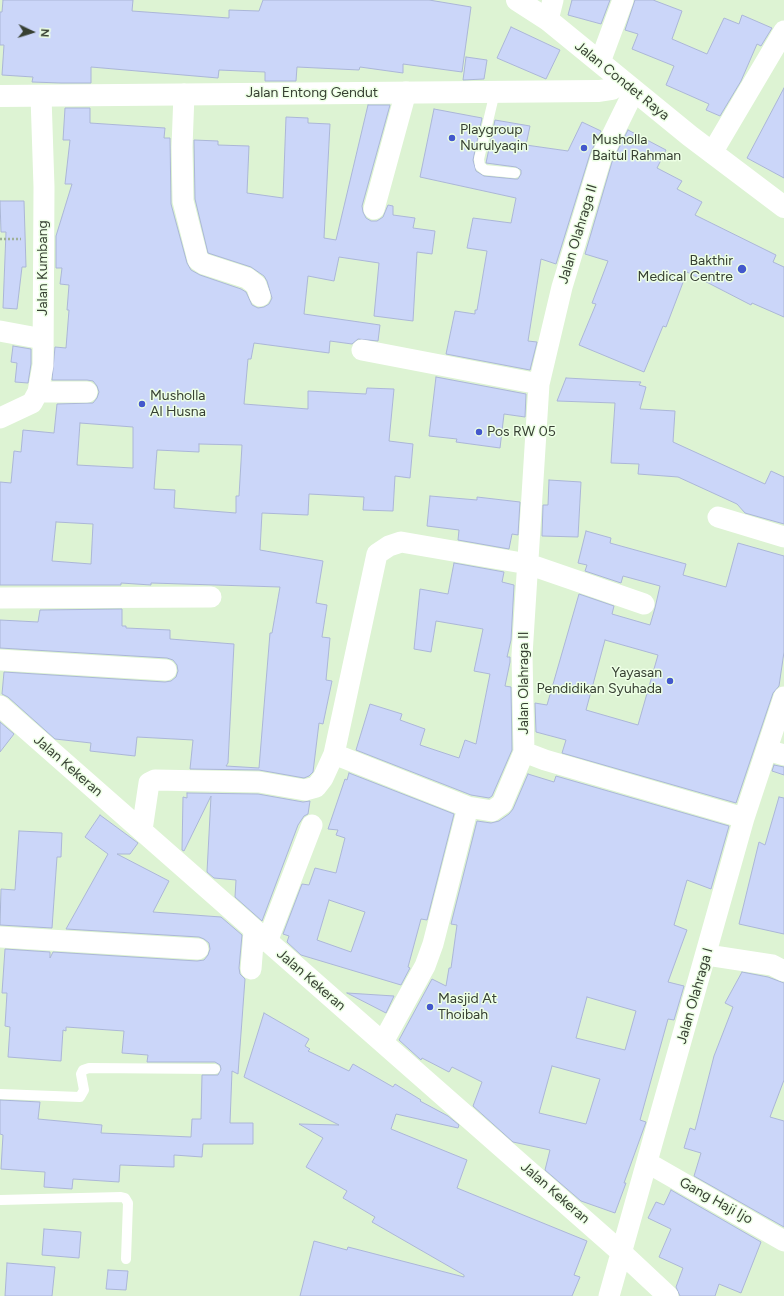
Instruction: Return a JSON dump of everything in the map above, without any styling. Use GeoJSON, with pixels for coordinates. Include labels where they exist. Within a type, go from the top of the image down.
{"type":"FeatureCollection","features":[{"type":"Feature","properties":{"kind":"street","name":"Jalan Condet Raya"},"geometry":{"type":"LineString","coordinates":[[517,0],[550,10],[600,62],[628,86],[712,153],[784,207]]}},
{"type":"Feature","properties":{"kind":"street"},"geometry":{"type":"LineString","coordinates":[[600,62],[623,0]]}},
{"type":"Feature","properties":{"kind":"street"},"geometry":{"type":"LineString","coordinates":[[712,153],[784,31]]}},
{"type":"Feature","properties":{"kind":"street","name":"Jalan Entong Gendut"},"geometry":{"type":"LineString","coordinates":[[0,96],[599,91],[628,86]]}},
{"type":"Feature","properties":{"kind":"street","name":"Jalan Olahraga II"},"geometry":{"type":"LineString","coordinates":[[628,86],[601,158],[562,287],[539,384],[522,655],[524,752],[545,760],[744,818]]}},
{"type":"Feature","properties":{"kind":"street"},"geometry":{"type":"LineString","coordinates":[[374,209],[406,92]]}},
{"type":"Feature","properties":{"kind":"street"},"geometry":{"type":"LineString","coordinates":[[184,94],[182,147],[183,201],[198,260],[204,264],[247,278],[256,285],[260,296]]}},
{"type":"Feature","properties":{"kind":"street","name":"Jalan Kumbang"},"geometry":{"type":"LineString","coordinates":[[38,392],[43,365],[44,187],[41,96]]}},
{"type":"Feature","properties":{"kind":"street"},"geometry":{"type":"LineString","coordinates":[[0,331],[43,339]]}},
{"type":"Feature","properties":{"kind":"street"},"geometry":{"type":"LineString","coordinates":[[362,350],[539,384]]}},
{"type":"Feature","properties":{"kind":"street"},"geometry":{"type":"LineString","coordinates":[[0,418],[32,403],[38,392],[87,392]]}},
{"type":"Feature","properties":{"kind":"street"},"geometry":{"type":"LineString","coordinates":[[718,517],[784,537]]}},
{"type":"Feature","properties":{"kind":"street"},"geometry":{"type":"LineString","coordinates":[[142,830],[149,783],[155,780],[259,782],[305,790],[316,788],[323,778],[334,754],[377,554],[388,546],[401,542],[528,564],[644,604]]}},
{"type":"Feature","properties":{"kind":"street"},"geometry":{"type":"LineString","coordinates":[[0,598],[211,598]]}},
{"type":"Feature","properties":{"kind":"street"},"geometry":{"type":"LineString","coordinates":[[0,660],[166,670]]}},
{"type":"Feature","properties":{"kind":"street","name":"Jalan Olahraga I"},"geometry":{"type":"LineString","coordinates":[[610,1296],[707,955],[744,818],[775,752],[784,697]]}},
{"type":"Feature","properties":{"kind":"street","name":"Jalan Kekeran"},"geometry":{"type":"LineString","coordinates":[[0,706],[622,1253],[668,1296]]}},
{"type":"Feature","properties":{"kind":"street"},"geometry":{"type":"LineString","coordinates":[[334,754],[468,806],[492,811],[502,804],[524,752]]}},
{"type":"Feature","properties":{"kind":"street"},"geometry":{"type":"LineString","coordinates":[[383,1042],[424,966],[433,944],[468,806]]}},
{"type":"Feature","properties":{"kind":"street"},"geometry":{"type":"LineString","coordinates":[[251,969],[260,936],[312,825]]}},
{"type":"Feature","properties":{"kind":"street"},"geometry":{"type":"LineString","coordinates":[[0,937],[198,949]]}},
{"type":"Feature","properties":{"kind":"street"},"geometry":{"type":"LineString","coordinates":[[707,955],[772,965],[784,971]]}},
{"type":"Feature","properties":{"kind":"street","name":"Gang Haji Ijo"},"geometry":{"type":"LineString","coordinates":[[648,1162],[784,1241]]}},
{"type":"Feature","properties":{"kind":"lane"},"geometry":{"type":"LineString","coordinates":[[495,92],[479,159],[480,166],[485,170],[514,173]]}},
{"type":"Feature","properties":{"kind":"lane"},"geometry":{"type":"LineString","coordinates":[[0,1094],[80,1097],[84,1090],[83,1070],[89,1068],[215,1069]]}},
{"type":"Feature","properties":{"kind":"lane"},"geometry":{"type":"LineString","coordinates":[[0,1200],[125,1198],[128,1203],[126,1259]]}},
{"type":"Feature","properties":{"kind":"building"},"geometry":{"type":"Polygon","coordinates":[[[3,0],[133,0],[132,11],[229,18],[229,10],[259,11],[263,0],[429,0],[471,7],[462,72],[403,64],[403,73],[360,67],[359,70],[297,67],[296,81],[265,81],[265,72],[219,70],[218,78],[91,67],[91,83],[61,83],[32,82],[33,77],[2,75],[4,45],[0,45],[0,12],[2,12],[3,0]]]}},
{"type":"Feature","properties":{"kind":"building"},"geometry":{"type":"Polygon","coordinates":[[[572,0],[610,0],[601,24],[568,15],[572,0]]]}},
{"type":"Feature","properties":{"kind":"building"},"geometry":{"type":"Polygon","coordinates":[[[635,0],[653,0],[682,11],[672,39],[707,54],[724,18],[739,24],[742,15],[772,28],[761,46],[757,44],[741,81],[720,116],[706,110],[709,104],[666,85],[674,66],[632,49],[638,34],[625,30],[635,0]]]}},
{"type":"Feature","properties":{"kind":"building"},"geometry":{"type":"Polygon","coordinates":[[[511,27],[560,50],[546,79],[497,58],[511,27]]]}},
{"type":"Feature","properties":{"kind":"building"},"geometry":{"type":"Polygon","coordinates":[[[466,57],[487,60],[484,79],[463,80],[466,57]]]}},
{"type":"Feature","properties":{"kind":"building"},"geometry":{"type":"Polygon","coordinates":[[[784,88],[784,178],[747,158],[784,88]]]}},
{"type":"Feature","properties":{"kind":"building"},"geometry":{"type":"Polygon","coordinates":[[[368,105],[390,105],[362,206],[366,218],[371,221],[377,221],[383,217],[388,205],[393,206],[393,215],[415,218],[413,228],[435,231],[432,254],[417,252],[413,321],[374,316],[379,263],[339,257],[334,281],[308,276],[304,314],[380,325],[378,341],[358,339],[352,344],[330,341],[329,353],[254,343],[251,359],[248,359],[244,404],[308,409],[308,391],[366,394],[367,388],[394,389],[389,441],[413,444],[410,478],[395,476],[393,511],[363,510],[364,497],[309,494],[308,515],[262,513],[260,550],[323,561],[316,603],[327,605],[322,637],[330,638],[326,680],[332,681],[323,724],[319,723],[313,772],[304,778],[259,770],[190,769],[193,740],[137,737],[135,756],[90,751],[91,743],[55,739],[8,697],[2,694],[4,672],[165,682],[171,681],[176,677],[178,671],[177,665],[173,660],[167,658],[0,648],[0,620],[38,622],[40,610],[122,609],[122,626],[126,626],[126,628],[170,630],[170,639],[234,644],[228,763],[226,766],[259,768],[270,633],[272,633],[280,587],[151,583],[151,585],[121,583],[121,585],[0,585],[0,482],[11,483],[14,451],[21,452],[23,430],[54,433],[57,404],[93,403],[99,392],[93,381],[52,380],[55,347],[66,348],[69,310],[67,310],[69,285],[60,284],[62,268],[56,268],[56,236],[72,184],[65,184],[70,140],[63,140],[65,108],[90,108],[90,123],[165,128],[164,138],[170,138],[171,204],[187,263],[191,270],[200,275],[246,292],[252,305],[258,308],[269,304],[272,298],[264,276],[251,267],[208,253],[195,199],[194,140],[218,141],[218,145],[249,146],[247,193],[283,198],[286,117],[308,118],[308,123],[330,124],[324,238],[336,240],[368,105]],[[80,423],[77,465],[133,468],[133,427],[80,423]],[[199,444],[199,452],[157,450],[154,489],[175,490],[174,508],[236,513],[236,496],[239,496],[242,445],[199,444]],[[56,522],[52,561],[91,564],[93,524],[56,522]]]}},
{"type":"Feature","properties":{"kind":"building"},"geometry":{"type":"Polygon","coordinates":[[[434,109],[482,118],[473,160],[476,171],[484,176],[518,179],[521,174],[521,170],[516,167],[486,163],[495,120],[530,126],[526,145],[568,151],[582,122],[601,131],[590,154],[556,264],[541,259],[528,341],[537,342],[530,370],[446,354],[455,311],[475,314],[475,310],[477,310],[487,251],[467,248],[473,218],[511,223],[516,198],[420,177],[434,109]]]}},
{"type":"Feature","properties":{"kind":"building"},"geometry":{"type":"Polygon","coordinates":[[[628,130],[666,150],[657,168],[682,181],[677,189],[702,202],[695,215],[776,255],[773,262],[784,267],[784,317],[752,303],[751,305],[687,272],[666,327],[663,326],[644,372],[579,345],[596,304],[592,303],[608,261],[585,254],[612,162],[628,130]]]}},
{"type":"Feature","properties":{"kind":"building"},"geometry":{"type":"Polygon","coordinates":[[[0,201],[24,201],[26,267],[22,267],[17,309],[3,308],[6,232],[1,232],[0,201]]]}},
{"type":"Feature","properties":{"kind":"building"},"geometry":{"type":"Polygon","coordinates":[[[13,346],[31,349],[31,364],[28,383],[15,382],[17,363],[11,362],[13,346]]]}},
{"type":"Feature","properties":{"kind":"building"},"geometry":{"type":"Polygon","coordinates":[[[436,377],[526,394],[525,417],[504,414],[500,448],[456,442],[457,439],[429,436],[436,377]]]}},
{"type":"Feature","properties":{"kind":"building"},"geometry":{"type":"Polygon","coordinates":[[[566,378],[641,382],[639,385],[646,387],[640,409],[675,411],[673,442],[765,484],[771,471],[784,477],[784,524],[745,513],[737,504],[678,477],[638,474],[639,464],[611,463],[615,403],[557,401],[566,378]]]}},
{"type":"Feature","properties":{"kind":"building"},"geometry":{"type":"Polygon","coordinates":[[[549,480],[581,482],[578,537],[542,536],[543,505],[548,505],[549,480]]]}},
{"type":"Feature","properties":{"kind":"building"},"geometry":{"type":"Polygon","coordinates":[[[430,496],[477,500],[477,497],[520,502],[518,535],[512,534],[509,549],[458,540],[459,530],[427,526],[430,496]]]}},
{"type":"Feature","properties":{"kind":"building"},"geometry":{"type":"Polygon","coordinates":[[[586,531],[611,538],[610,543],[686,564],[683,575],[726,587],[738,543],[784,556],[784,652],[779,686],[773,693],[736,803],[562,753],[566,740],[536,732],[535,703],[547,705],[579,594],[614,606],[612,614],[650,625],[655,608],[660,586],[623,576],[621,583],[585,571],[587,565],[578,563],[586,531]],[[605,640],[586,710],[638,725],[658,655],[605,640]]]}},
{"type":"Feature","properties":{"kind":"building"},"geometry":{"type":"Polygon","coordinates":[[[454,563],[504,572],[502,582],[514,585],[511,640],[507,657],[510,657],[510,662],[505,686],[511,687],[512,750],[492,796],[489,798],[471,795],[356,750],[370,704],[402,714],[400,720],[425,729],[420,745],[459,758],[465,740],[476,744],[490,674],[474,671],[483,629],[436,621],[431,652],[414,649],[420,589],[448,594],[454,563]]]}},
{"type":"Feature","properties":{"kind":"building"},"geometry":{"type":"Polygon","coordinates":[[[0,722],[14,734],[0,752],[0,722]]]}},
{"type":"Feature","properties":{"kind":"building"},"geometry":{"type":"Polygon","coordinates":[[[774,765],[784,767],[784,775],[772,771],[774,765]]]}},
{"type":"Feature","properties":{"kind":"building"},"geometry":{"type":"Polygon","coordinates":[[[349,773],[454,814],[427,920],[421,919],[408,967],[410,968],[401,985],[301,955],[287,942],[289,936],[283,934],[302,884],[309,885],[315,868],[336,873],[345,838],[336,835],[338,830],[328,829],[345,779],[347,780],[349,773]],[[329,900],[317,940],[351,952],[365,912],[329,900]]]}},
{"type":"Feature","properties":{"kind":"building"},"geometry":{"type":"Polygon","coordinates":[[[528,774],[554,782],[556,776],[729,826],[711,889],[687,880],[674,925],[687,930],[668,982],[684,986],[674,1020],[668,1019],[640,1120],[646,1122],[615,1213],[581,1201],[545,1170],[550,1150],[513,1142],[473,1106],[482,1082],[452,1067],[449,1072],[422,1058],[421,1060],[399,1040],[432,979],[446,986],[449,968],[451,968],[457,925],[451,924],[477,821],[491,823],[499,821],[513,809],[528,774]],[[587,997],[576,1038],[625,1050],[636,1011],[587,997]],[[552,1066],[539,1113],[586,1124],[600,1079],[552,1066]]]}},
{"type":"Feature","properties":{"kind":"building"},"geometry":{"type":"Polygon","coordinates":[[[187,793],[258,794],[303,802],[310,801],[308,814],[304,816],[298,825],[262,921],[235,897],[236,880],[214,878],[207,872],[211,796],[184,851],[182,850],[183,797],[187,798],[187,793]]]}},
{"type":"Feature","properties":{"kind":"building"},"geometry":{"type":"Polygon","coordinates":[[[779,797],[784,798],[784,934],[739,924],[759,842],[765,845],[779,797]]]}},
{"type":"Feature","properties":{"kind":"building"},"geometry":{"type":"Polygon","coordinates":[[[100,815],[138,843],[130,854],[117,854],[169,881],[153,912],[221,917],[242,935],[239,968],[240,974],[245,979],[238,1074],[232,1071],[230,1123],[253,1123],[253,1144],[203,1144],[202,1157],[174,1155],[174,1167],[120,1165],[119,1182],[73,1179],[72,1189],[44,1187],[45,1172],[1,1169],[3,1135],[0,1134],[0,1100],[40,1102],[38,1119],[102,1125],[101,1133],[191,1137],[192,1119],[201,1119],[202,1075],[218,1075],[221,1069],[220,1065],[215,1062],[147,1062],[148,1055],[122,1053],[124,1031],[66,1027],[66,1031],[63,1030],[61,1061],[8,1057],[10,1027],[5,1026],[7,993],[2,993],[5,949],[50,952],[50,958],[53,952],[197,961],[204,960],[208,955],[210,949],[209,943],[199,937],[66,929],[108,854],[85,837],[100,815]]]}},
{"type":"Feature","properties":{"kind":"building"},"geometry":{"type":"Polygon","coordinates":[[[19,831],[62,833],[61,857],[57,857],[52,928],[0,925],[1,889],[15,890],[19,831]]]}},
{"type":"Feature","properties":{"kind":"building"},"geometry":{"type":"Polygon","coordinates":[[[742,972],[768,977],[784,983],[784,1080],[770,1117],[784,1121],[784,1227],[694,1176],[701,1153],[684,1148],[690,1128],[695,1130],[714,1056],[733,1007],[725,1003],[742,972]]]}},
{"type":"Feature","properties":{"kind":"building"},"geometry":{"type":"Polygon","coordinates":[[[347,993],[394,996],[386,1013],[347,993]]]}},
{"type":"Feature","properties":{"kind":"building"},"geometry":{"type":"Polygon","coordinates":[[[264,1013],[309,1039],[305,1046],[310,1049],[308,1051],[349,1071],[353,1064],[393,1087],[395,1084],[421,1100],[420,1101],[448,1116],[459,1125],[458,1128],[396,1114],[391,1129],[467,1160],[457,1188],[587,1241],[574,1275],[580,1277],[572,1296],[300,1296],[314,1241],[347,1250],[348,1247],[464,1277],[464,1275],[372,1222],[375,1217],[343,1198],[347,1191],[306,1167],[323,1138],[299,1124],[339,1125],[244,1077],[264,1013]]]}},
{"type":"Feature","properties":{"kind":"building"},"geometry":{"type":"Polygon","coordinates":[[[671,1190],[761,1242],[741,1293],[719,1284],[715,1296],[680,1296],[676,1287],[683,1268],[659,1257],[671,1229],[648,1218],[656,1202],[664,1205],[671,1190]]]}},
{"type":"Feature","properties":{"kind":"building"},"geometry":{"type":"Polygon","coordinates":[[[44,1229],[81,1232],[79,1258],[42,1255],[44,1229]]]}},
{"type":"Feature","properties":{"kind":"building"},"geometry":{"type":"Polygon","coordinates":[[[7,1263],[55,1267],[52,1296],[5,1296],[7,1263]]]}},
{"type":"Feature","properties":{"kind":"building"},"geometry":{"type":"Polygon","coordinates":[[[108,1270],[128,1271],[126,1290],[106,1289],[108,1270]]]}},
{"type":"Feature","properties":{"kind":"place","name":"Playgroup Nurulyaqin"},"geometry":{"type":"Point","coordinates":[452,138]}},
{"type":"Feature","properties":{"kind":"place","name":"Musholla Baitul Rahman"},"geometry":{"type":"Point","coordinates":[584,148]}},
{"type":"Feature","properties":{"kind":"place","name":"Bakthir Medical Centre"},"geometry":{"type":"Point","coordinates":[742,269]}},
{"type":"Feature","properties":{"kind":"place","name":"Musholla Al Husna"},"geometry":{"type":"Point","coordinates":[142,404]}},
{"type":"Feature","properties":{"kind":"place","name":"Pos RW 05"},"geometry":{"type":"Point","coordinates":[479,432]}},
{"type":"Feature","properties":{"kind":"place","name":"Yayasan Pendidikan Syuhada"},"geometry":{"type":"Point","coordinates":[670,681]}},
{"type":"Feature","properties":{"kind":"place","name":"Masjid At Thoibah"},"geometry":{"type":"Point","coordinates":[430,1007]}}]}
